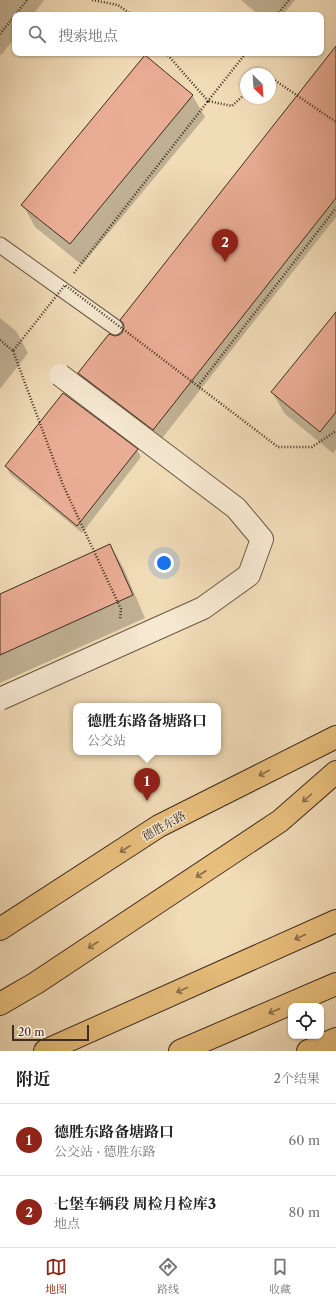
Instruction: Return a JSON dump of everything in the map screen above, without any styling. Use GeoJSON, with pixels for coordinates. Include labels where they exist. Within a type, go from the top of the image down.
{"type":"FeatureCollection","features":[{"type":"Feature","properties":{"kind":"main road","name":"德胜东路"},"geometry":{"type":"LineString","coordinates":[[0,929],[159,826],[336,737]]}},
{"type":"Feature","properties":{"kind":"main road"},"geometry":{"type":"LineString","coordinates":[[0,1004],[36,983],[280,821],[336,772]]}},
{"type":"Feature","properties":{"kind":"main road"},"geometry":{"type":"LineString","coordinates":[[45,1051],[336,921]]}},
{"type":"Feature","properties":{"kind":"main road"},"geometry":{"type":"LineString","coordinates":[[180,1051],[336,984]]}},
{"type":"Feature","properties":{"kind":"main road"},"geometry":{"type":"LineString","coordinates":[[308,1051],[336,1039]]}},
{"type":"Feature","properties":{"kind":"street"},"geometry":{"type":"LineString","coordinates":[[0,699],[203,608],[249,575],[262,539],[236,508],[60,375]]}},
{"type":"Feature","properties":{"kind":"lane"},"geometry":{"type":"LineString","coordinates":[[0,245],[114,327]]}},
{"type":"Feature","properties":{"kind":"path"},"geometry":{"type":"LineString","coordinates":[[17,12],[27,0]]}},
{"type":"Feature","properties":{"kind":"path"},"geometry":{"type":"LineString","coordinates":[[92,0],[118,5],[128,12]]}},
{"type":"Feature","properties":{"kind":"path"},"geometry":{"type":"LineString","coordinates":[[279,12],[289,0]]}},
{"type":"Feature","properties":{"kind":"path"},"geometry":{"type":"LineString","coordinates":[[0,34],[12,19]]}},
{"type":"Feature","properties":{"kind":"path"},"geometry":{"type":"LineString","coordinates":[[169,56],[208,101],[232,106],[240,99]]}},
{"type":"Feature","properties":{"kind":"path"},"geometry":{"type":"LineString","coordinates":[[70,278],[244,56]]}},
{"type":"Feature","properties":{"kind":"path"},"geometry":{"type":"LineString","coordinates":[[276,81],[336,122]]}},
{"type":"Feature","properties":{"kind":"path"},"geometry":{"type":"LineString","coordinates":[[198,386],[336,208]]}},
{"type":"Feature","properties":{"kind":"path"},"geometry":{"type":"LineString","coordinates":[[14,351],[65,285],[278,447],[312,447],[336,431]]}},
{"type":"Feature","properties":{"kind":"path"},"geometry":{"type":"LineString","coordinates":[[0,340],[14,351],[63,485],[121,609],[120,624]]}},
{"type":"Feature","properties":{"kind":"building"},"geometry":{"type":"Polygon","coordinates":[[[336,46],[336,198],[153,430],[78,373],[109,334],[115,336],[122,333],[124,327],[120,320],[336,46]]]}},
{"type":"Feature","properties":{"kind":"building"},"geometry":{"type":"Polygon","coordinates":[[[144,56],[146,56],[193,95],[70,244],[21,205],[144,56]]]}},
{"type":"Feature","properties":{"kind":"building"},"geometry":{"type":"Polygon","coordinates":[[[336,312],[336,412],[320,432],[271,392],[336,312]]]}},
{"type":"Feature","properties":{"kind":"building"},"geometry":{"type":"Polygon","coordinates":[[[63,393],[138,449],[77,526],[5,466],[63,393]]]}},
{"type":"Feature","properties":{"kind":"building"},"geometry":{"type":"Polygon","coordinates":[[[110,544],[133,595],[0,655],[0,594],[110,544]]]}},
{"type":"Feature","properties":{"kind":"place","name":"七堡车辆段 周检月检库3"},"geometry":{"type":"Point","coordinates":[225,262]}},
{"type":"Feature","properties":{"kind":"place","name":"德胜东路备塘路口"},"geometry":{"type":"Point","coordinates":[147,801]}}]}
